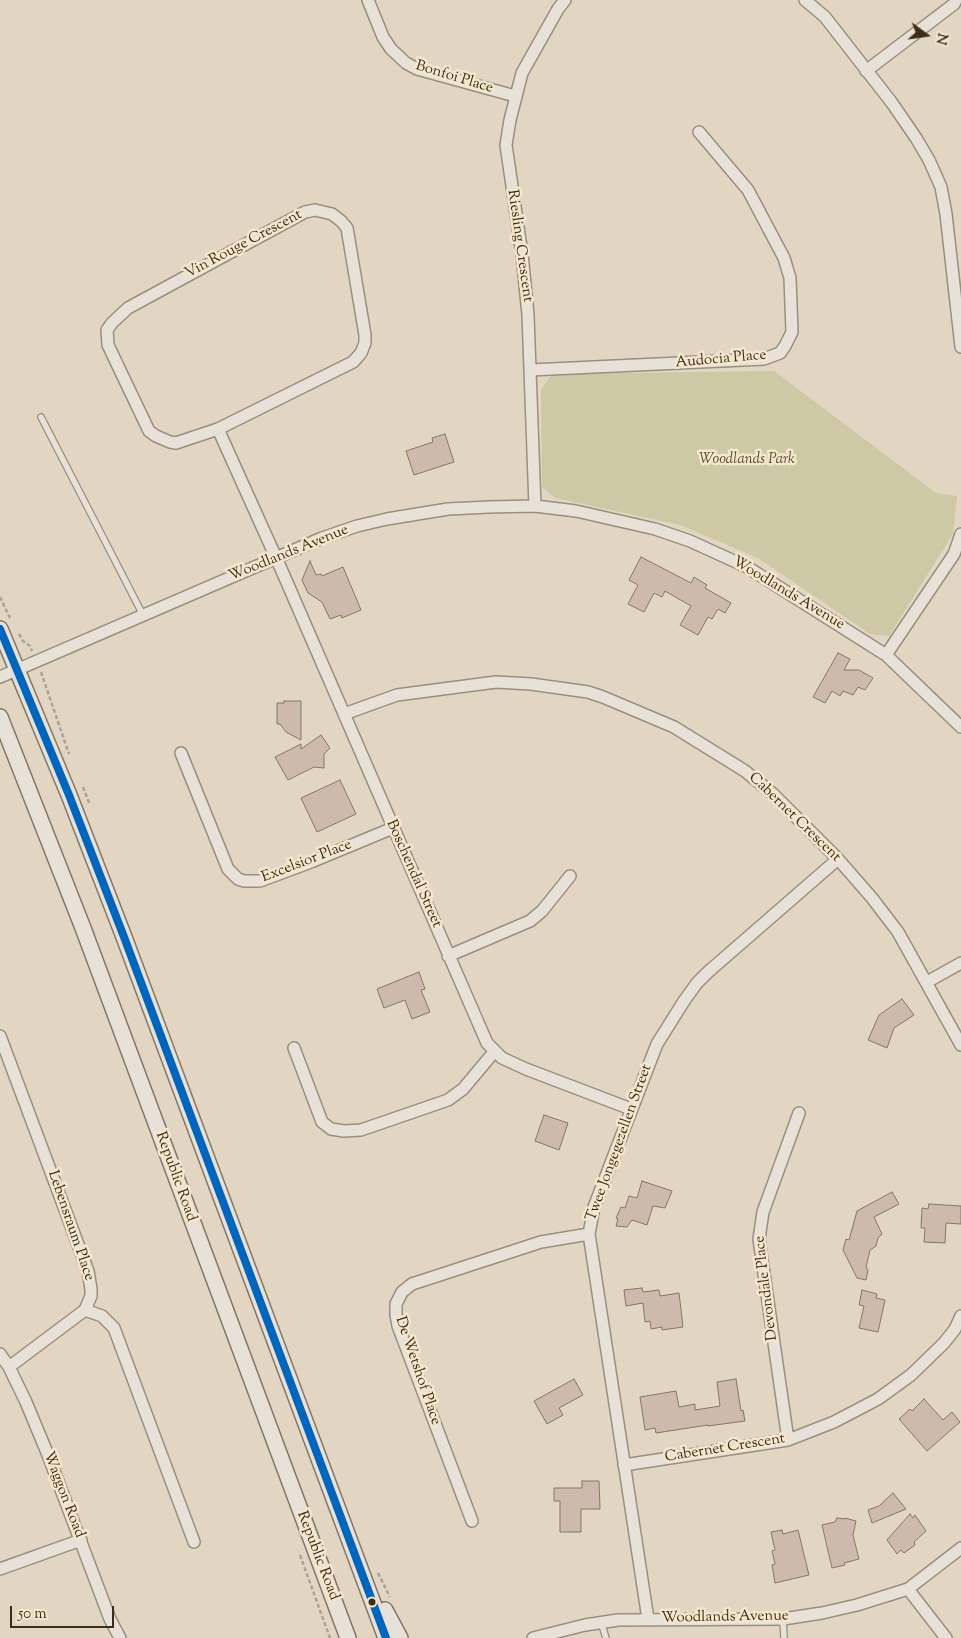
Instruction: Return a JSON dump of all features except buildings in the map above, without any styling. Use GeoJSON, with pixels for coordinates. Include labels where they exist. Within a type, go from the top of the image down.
{"type":"FeatureCollection","features":[{"type":"Feature","properties":{"kind":"main road"},"geometry":{"type":"LineString","coordinates":[[0,629],[18,669],[124,937],[386,1638]]}},
{"type":"Feature","properties":{"kind":"main road","name":"Republic Road"},"geometry":{"type":"LineString","coordinates":[[0,717],[83,928],[348,1638]]}},
{"type":"Feature","properties":{"kind":"main road"},"geometry":{"type":"LineString","coordinates":[[359,1563],[400,1638]]}},
{"type":"Feature","properties":{"kind":"street","name":"Bonfoi Place"},"geometry":{"type":"LineString","coordinates":[[368,0],[383,36],[391,49],[406,63],[417,69],[516,96]]}},
{"type":"Feature","properties":{"kind":"street","name":"Riesling Crescent"},"geometry":{"type":"LineString","coordinates":[[535,506],[528,315],[522,254],[506,151],[510,120],[522,73],[565,0]]}},
{"type":"Feature","properties":{"kind":"street"},"geometry":{"type":"LineString","coordinates":[[805,0],[825,16],[892,103],[916,138],[941,187],[946,214],[961,347]]}},
{"type":"Feature","properties":{"kind":"street"},"geometry":{"type":"LineString","coordinates":[[866,71],[954,4],[956,0]]}},
{"type":"Feature","properties":{"kind":"street","name":"Audocia Place"},"geometry":{"type":"LineString","coordinates":[[530,370],[764,359],[780,353],[785,346],[792,332],[790,278],[784,258],[748,190],[698,132]]}},
{"type":"Feature","properties":{"kind":"street","name":"Vin Rouge Crescent"},"geometry":{"type":"LineString","coordinates":[[315,210],[332,214],[346,228],[365,335],[365,343],[361,353],[354,362],[218,429],[176,443],[164,440],[149,431],[108,345],[107,330],[128,308],[305,212],[315,210]]}},
{"type":"Feature","properties":{"kind":"street"},"geometry":{"type":"LineString","coordinates":[[218,429],[276,558]]}},
{"type":"Feature","properties":{"kind":"street","name":"Woodlands Avenue"},"geometry":{"type":"LineString","coordinates":[[0,677],[322,538],[387,519],[448,509],[489,506],[535,506],[576,511],[655,529],[690,541],[747,567],[886,655],[961,727]]}},
{"type":"Feature","properties":{"kind":"street"},"geometry":{"type":"LineString","coordinates":[[886,655],[958,555],[961,534]]}},
{"type":"Feature","properties":{"kind":"street","name":"Boschendal Street"},"geometry":{"type":"LineString","coordinates":[[276,558],[448,956],[487,1043],[494,1052]]}},
{"type":"Feature","properties":{"kind":"street","name":"Cabernet Crescent"},"geometry":{"type":"LineString","coordinates":[[344,714],[397,695],[496,682],[531,684],[596,694],[674,727],[746,771],[773,794],[838,860],[888,917],[898,932],[961,1045]]}},
{"type":"Feature","properties":{"kind":"street","name":"Excelsior Place"},"geometry":{"type":"LineString","coordinates":[[181,753],[228,869],[244,881],[260,881],[393,828]]}},
{"type":"Feature","properties":{"kind":"street","name":"Twee Jongegezellen Street"},"geometry":{"type":"LineString","coordinates":[[648,1620],[589,1234],[594,1207],[657,1044],[697,983],[838,860]]}},
{"type":"Feature","properties":{"kind":"street"},"geometry":{"type":"LineString","coordinates":[[448,956],[530,922],[542,911],[570,876]]}},
{"type":"Feature","properties":{"kind":"street"},"geometry":{"type":"LineString","coordinates":[[927,982],[961,963]]}},
{"type":"Feature","properties":{"kind":"street","name":"Lebensraum Place"},"geometry":{"type":"LineString","coordinates":[[0,1036],[88,1271],[91,1281],[91,1296],[85,1310]]}},
{"type":"Feature","properties":{"kind":"street"},"geometry":{"type":"LineString","coordinates":[[294,1048],[322,1122],[331,1129],[344,1131],[361,1130],[448,1100],[463,1089],[494,1052],[502,1058],[526,1069],[631,1109]]}},
{"type":"Feature","properties":{"kind":"street","name":"Devondale Place"},"geometry":{"type":"LineString","coordinates":[[788,1440],[760,1239],[763,1212],[799,1113]]}},
{"type":"Feature","properties":{"kind":"street","name":"De Wetshof Place"},"geometry":{"type":"LineString","coordinates":[[472,1521],[398,1326],[396,1304],[402,1292],[412,1284],[541,1242],[589,1234]]}},
{"type":"Feature","properties":{"kind":"street"},"geometry":{"type":"LineString","coordinates":[[9,1367],[85,1310],[102,1316],[114,1328],[194,1542]]}},
{"type":"Feature","properties":{"kind":"street","name":"Cabernet Crescent"},"geometry":{"type":"LineString","coordinates":[[624,1465],[788,1440],[834,1422],[878,1399],[911,1375],[944,1343],[955,1329],[961,1316]]}},
{"type":"Feature","properties":{"kind":"street","name":"Waggon Road"},"geometry":{"type":"LineString","coordinates":[[0,1354],[9,1367],[44,1446],[110,1619],[120,1638]]}},
{"type":"Feature","properties":{"kind":"street"},"geometry":{"type":"LineString","coordinates":[[0,1569],[81,1540]]}},
{"type":"Feature","properties":{"kind":"street","name":"Woodlands Avenue"},"geometry":{"type":"LineString","coordinates":[[539,1637],[585,1625],[618,1620],[783,1619],[822,1613],[857,1605],[908,1589],[961,1548]]}},
{"type":"Feature","properties":{"kind":"street"},"geometry":{"type":"LineString","coordinates":[[908,1589],[946,1638]]}},
{"type":"Feature","properties":{"kind":"lane"},"geometry":{"type":"LineString","coordinates":[[41,416],[142,615]]}},
{"type":"Feature","properties":{"kind":"lane"},"geometry":{"type":"LineString","coordinates":[[783,1619],[784,1638]]}},
{"type":"Feature","properties":{"kind":"lane"},"geometry":{"type":"LineString","coordinates":[[601,1622],[606,1638]]}},
{"type":"Feature","properties":{"kind":"green space","name":"Woodlands Park"},"geometry":{"type":"Polygon","coordinates":[[[774,371],[936,493],[957,496],[953,534],[889,636],[870,634],[758,558],[680,525],[555,498],[542,487],[541,389],[552,374],[774,371]]]}},
{"type":"Feature","properties":{"kind":"transit line"},"geometry":{"type":"LineString","coordinates":[[0,629],[69,795],[124,937],[386,1638]]}}]}
